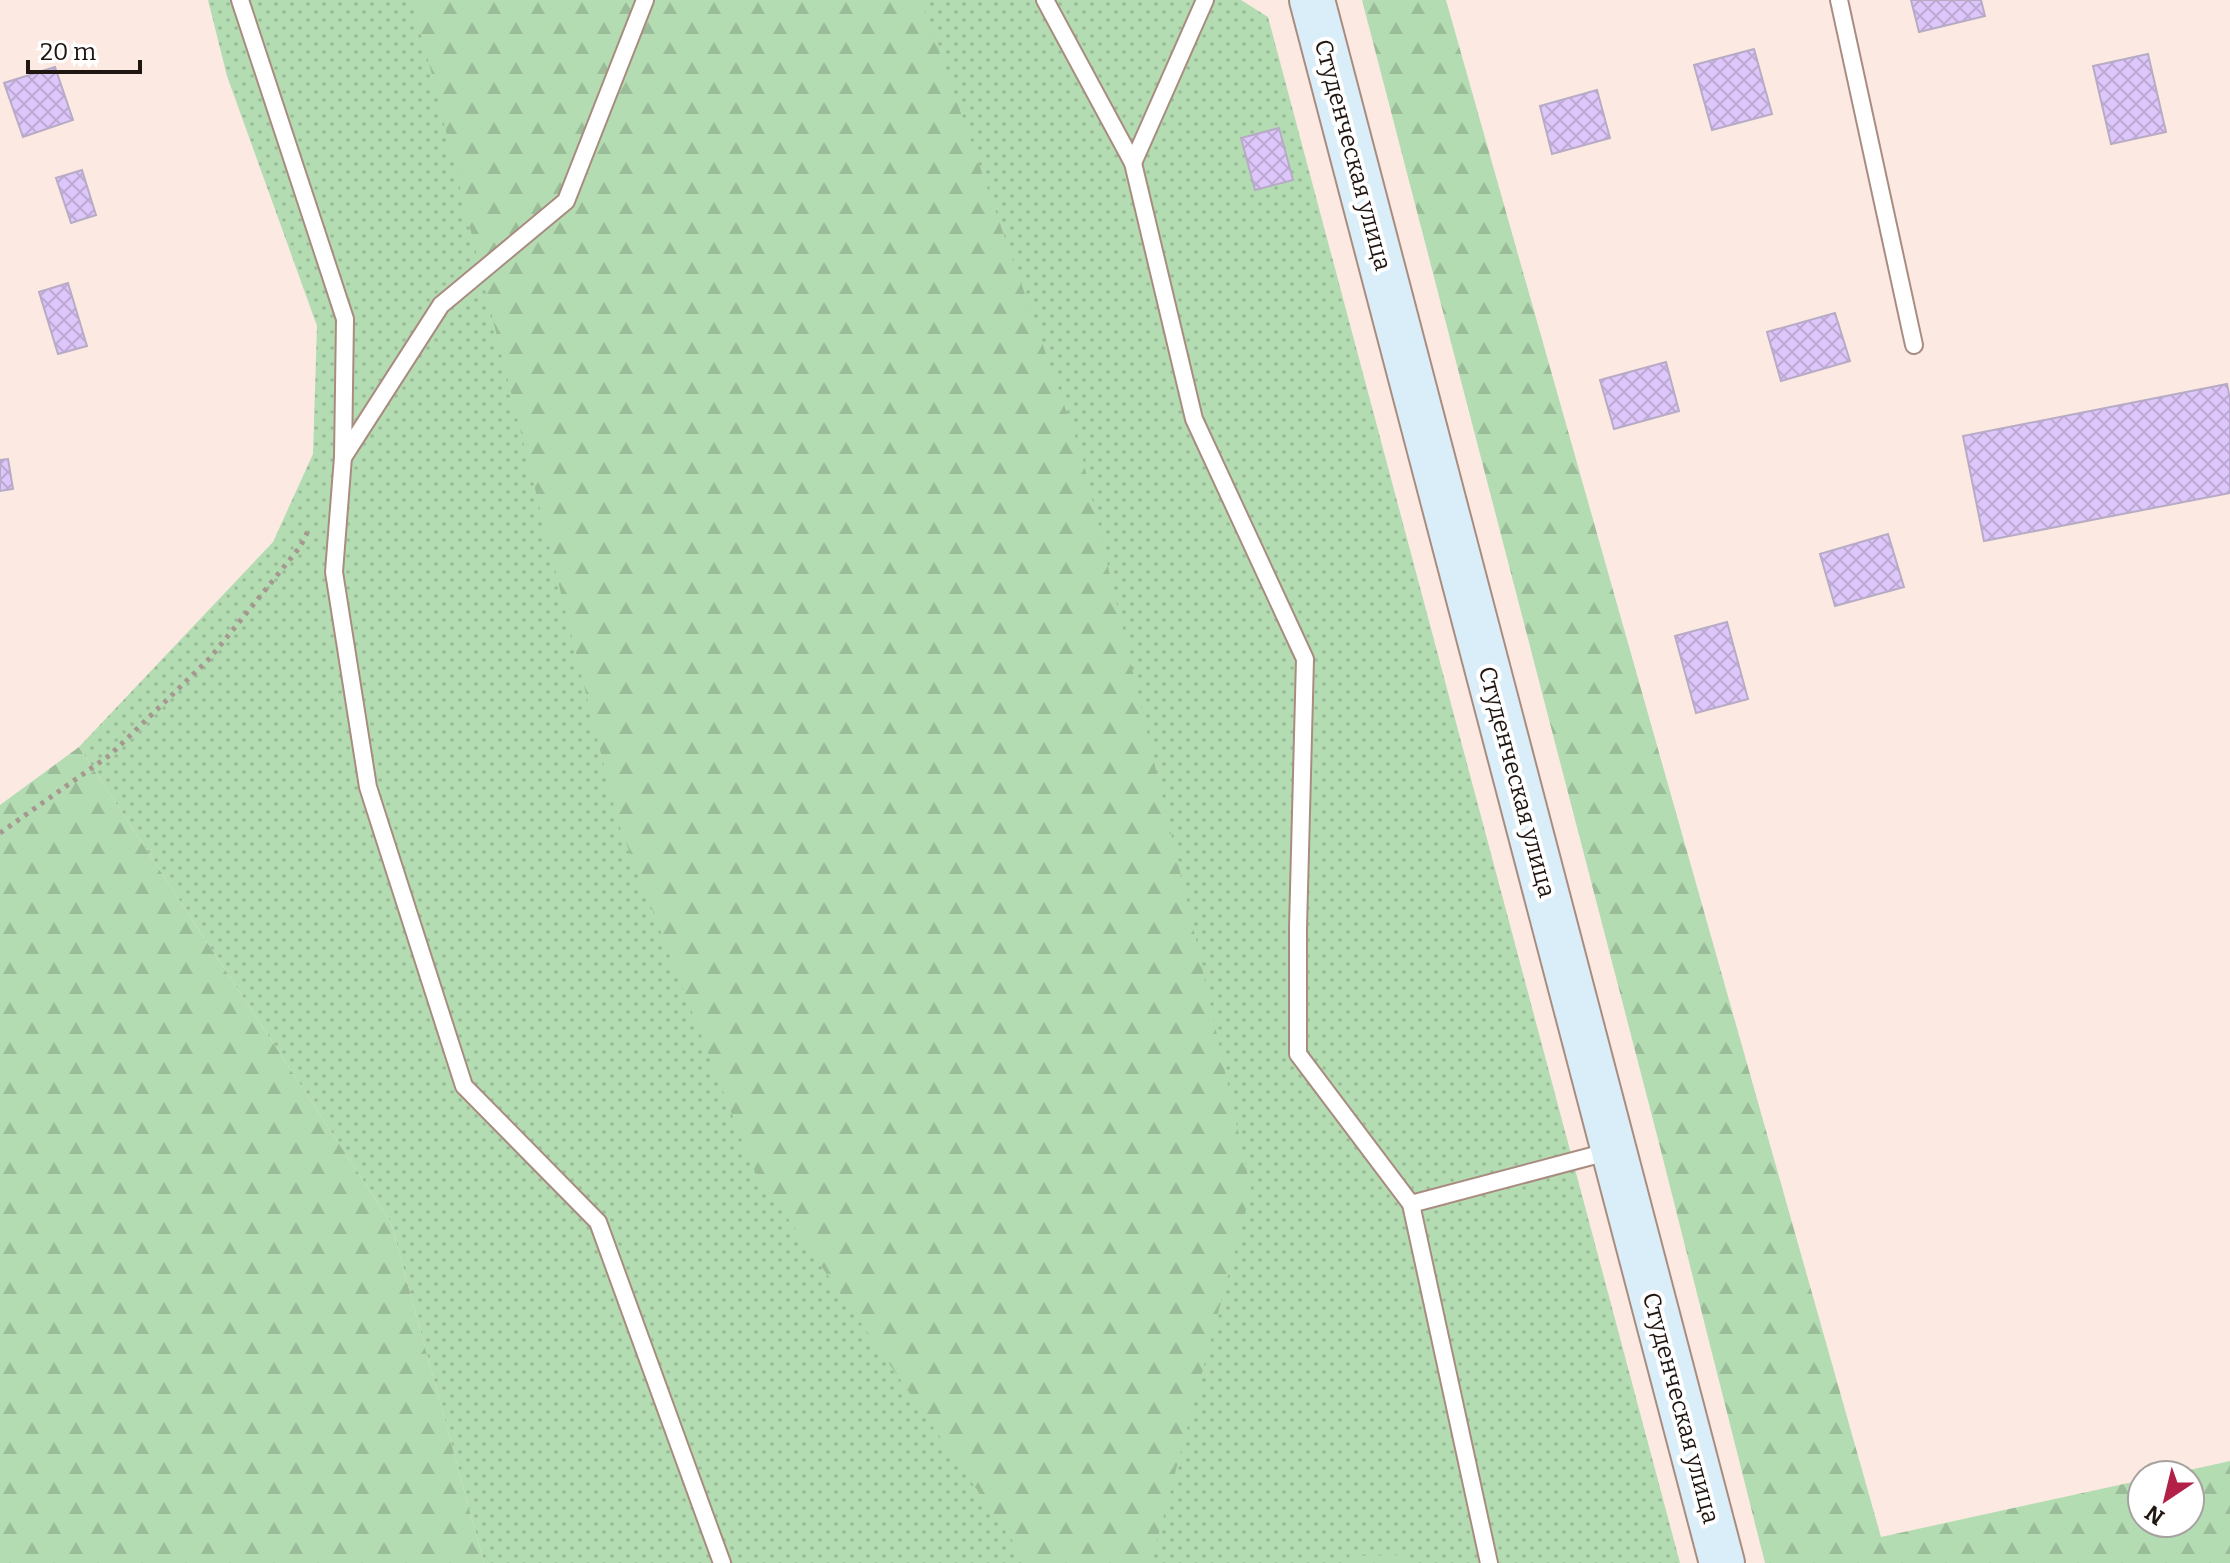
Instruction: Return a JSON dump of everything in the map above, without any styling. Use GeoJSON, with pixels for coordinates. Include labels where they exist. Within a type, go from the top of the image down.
{"type":"FeatureCollection","features":[{"type":"Feature","properties":{"kind":"main road","name":"Студенческая улица"},"geometry":{"type":"LineString","coordinates":[[1312,0],[1722,1563]]}},
{"type":"Feature","properties":{"kind":"lane"},"geometry":{"type":"LineString","coordinates":[[240,0],[345,319],[343,457],[334,572],[368,787],[464,1086],[598,1222],[722,1563]]}},
{"type":"Feature","properties":{"kind":"lane"},"geometry":{"type":"LineString","coordinates":[[343,457],[441,305],[566,201],[645,0]]}},
{"type":"Feature","properties":{"kind":"lane"},"geometry":{"type":"LineString","coordinates":[[1045,0],[1133,163],[1194,419],[1305,659],[1298,1054],[1411,1204],[1489,1563]]}},
{"type":"Feature","properties":{"kind":"lane"},"geometry":{"type":"LineString","coordinates":[[1133,163],[1205,0]]}},
{"type":"Feature","properties":{"kind":"lane"},"geometry":{"type":"LineString","coordinates":[[1839,0],[1914,345]]}},
{"type":"Feature","properties":{"kind":"lane"},"geometry":{"type":"LineString","coordinates":[[1411,1204],[1613,1150]]}},
{"type":"Feature","properties":{"kind":"path"},"geometry":{"type":"LineString","coordinates":[[0,833],[110,755],[210,658],[300,547],[312,522]]}},
{"type":"Feature","properties":{"kind":"green space"},"geometry":{"type":"Polygon","coordinates":[[[208,0],[1241,0],[1268,17],[1680,1563],[484,1563],[391,1223],[79,747],[273,542],[313,454],[317,326],[227,76],[208,0]]]}},
{"type":"Feature","properties":{"kind":"green space"},"geometry":{"type":"Polygon","coordinates":[[[411,0],[921,0],[1082,456],[1196,940],[1251,1190],[1151,1563],[1028,1563],[753,1168],[618,822],[411,0]]]}},
{"type":"Feature","properties":{"kind":"green space"},"geometry":{"type":"Polygon","coordinates":[[[1362,0],[1446,0],[1881,1537],[2126,1483],[2126,1539],[2206,1539],[2206,1466],[2230,1461],[2230,1563],[1765,1563],[1362,0]]]}},
{"type":"Feature","properties":{"kind":"green space"},"geometry":{"type":"Polygon","coordinates":[[[79,747],[391,1223],[484,1563],[0,1563],[0,805],[79,747]]]}},
{"type":"Feature","properties":{"kind":"green space"},"geometry":{"type":"Polygon","coordinates":[[[1406,1555],[1408,1563],[1348,1563],[1349,1556],[1406,1555]]]}},
{"type":"Feature","properties":{"kind":"building"},"geometry":{"type":"Polygon","coordinates":[[[1911,0],[1981,0],[1985,16],[1919,32],[1911,0]]]}},
{"type":"Feature","properties":{"kind":"building"},"geometry":{"type":"Polygon","coordinates":[[[1754,49],[1772,114],[1712,130],[1694,65],[1754,49]]]}},
{"type":"Feature","properties":{"kind":"building"},"geometry":{"type":"Polygon","coordinates":[[[2148,54],[2166,132],[2111,144],[2093,66],[2148,54]]]}},
{"type":"Feature","properties":{"kind":"building"},"geometry":{"type":"Polygon","coordinates":[[[55,67],[73,120],[23,137],[4,83],[55,67]]]}},
{"type":"Feature","properties":{"kind":"building"},"geometry":{"type":"Polygon","coordinates":[[[1597,90],[1610,138],[1552,154],[1540,106],[1597,90]]]}},
{"type":"Feature","properties":{"kind":"building"},"geometry":{"type":"Polygon","coordinates":[[[1279,128],[1293,180],[1255,190],[1241,138],[1279,128]]]}},
{"type":"Feature","properties":{"kind":"building"},"geometry":{"type":"Polygon","coordinates":[[[82,170],[96,215],[71,223],[56,178],[82,170]]]}},
{"type":"Feature","properties":{"kind":"building"},"geometry":{"type":"Polygon","coordinates":[[[68,283],[87,346],[58,354],[39,292],[68,283]]]}},
{"type":"Feature","properties":{"kind":"building"},"geometry":{"type":"Polygon","coordinates":[[[1835,313],[1850,361],[1781,381],[1767,332],[1835,313]]]}},
{"type":"Feature","properties":{"kind":"building"},"geometry":{"type":"Polygon","coordinates":[[[1666,362],[1679,411],[1614,429],[1600,380],[1666,362]]]}},
{"type":"Feature","properties":{"kind":"building"},"geometry":{"type":"Polygon","coordinates":[[[2227,384],[2230,399],[2230,493],[1984,541],[1963,436],[2227,384]]]}},
{"type":"Feature","properties":{"kind":"building"},"geometry":{"type":"Polygon","coordinates":[[[8,459],[13,489],[0,491],[0,460],[8,459]]]}},
{"type":"Feature","properties":{"kind":"building"},"geometry":{"type":"Polygon","coordinates":[[[1888,534],[1904,587],[1835,606],[1820,554],[1888,534]]]}},
{"type":"Feature","properties":{"kind":"building"},"geometry":{"type":"Polygon","coordinates":[[[1727,622],[1748,699],[1696,713],[1675,636],[1727,622]]]}}]}
